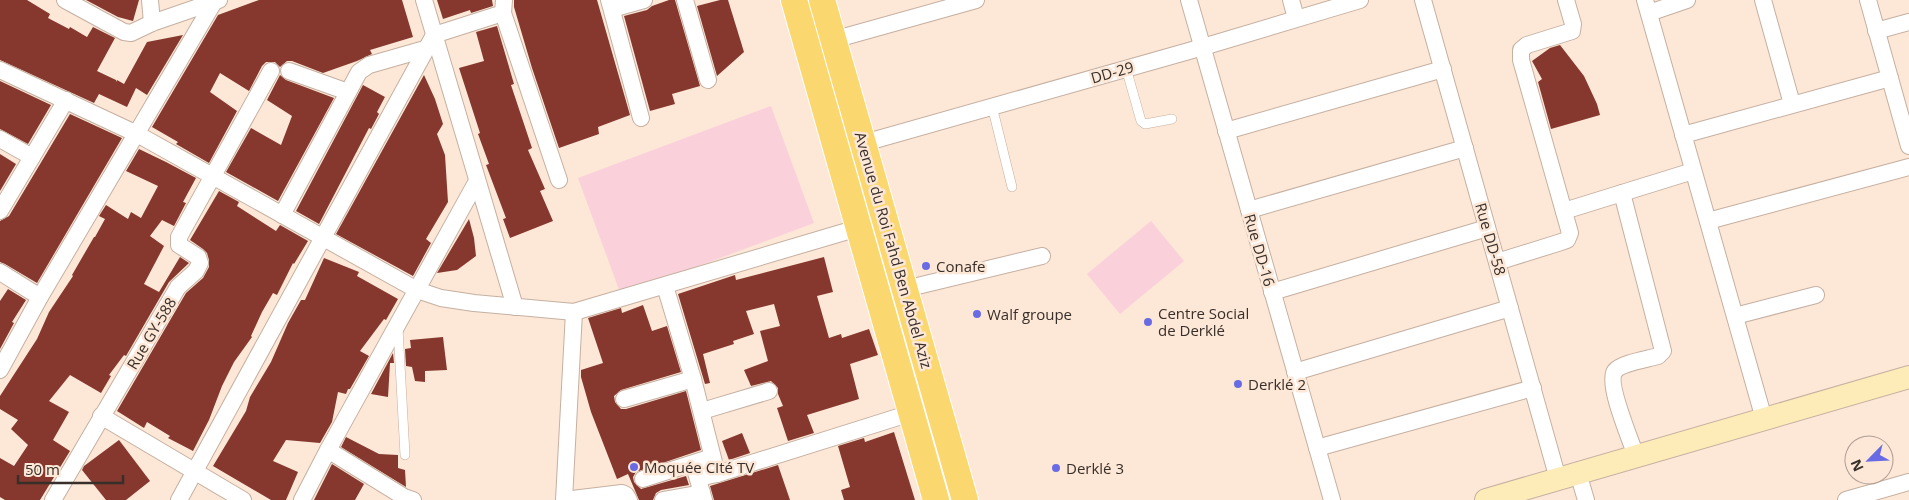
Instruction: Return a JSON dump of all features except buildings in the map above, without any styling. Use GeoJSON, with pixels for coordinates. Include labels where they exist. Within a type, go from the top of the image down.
{"type":"FeatureCollection","features":[{"type":"Feature","properties":{"kind":"main road","name":"Avenue du Roi Fahd Ben Abdel Aziz"},"geometry":{"type":"LineString","coordinates":[[794,0],[936,500]]}},
{"type":"Feature","properties":{"kind":"main road","name":"Avenue du Roi Fahd Ben Abdel Aziz"},"geometry":{"type":"LineString","coordinates":[[822,0],[965,500]]}},
{"type":"Feature","properties":{"kind":"street"},"geometry":{"type":"LineString","coordinates":[[65,0],[124,32],[131,33],[152,23],[217,1]]}},
{"type":"Feature","properties":{"kind":"street"},"geometry":{"type":"LineString","coordinates":[[150,0],[152,23]]}},
{"type":"Feature","properties":{"kind":"street"},"geometry":{"type":"LineString","coordinates":[[424,0],[515,307]]}},
{"type":"Feature","properties":{"kind":"street"},"geometry":{"type":"LineString","coordinates":[[641,118],[610,5],[644,0]]}},
{"type":"Feature","properties":{"kind":"street"},"geometry":{"type":"LineString","coordinates":[[685,0],[708,80]]}},
{"type":"Feature","properties":{"kind":"street","name":"Rue DD-16"},"geometry":{"type":"LineString","coordinates":[[1189,0],[1332,500]]}},
{"type":"Feature","properties":{"kind":"street"},"geometry":{"type":"LineString","coordinates":[[1291,0],[1296,18]]}},
{"type":"Feature","properties":{"kind":"street","name":"DD-29"},"geometry":{"type":"LineString","coordinates":[[864,143],[1360,0]]}},
{"type":"Feature","properties":{"kind":"street","name":"Rue DD-58"},"geometry":{"type":"LineString","coordinates":[[1423,0],[1533,388],[1568,476],[1586,500]]}},
{"type":"Feature","properties":{"kind":"street"},"geometry":{"type":"LineString","coordinates":[[1497,262],[1567,240],[1570,233],[1521,60],[1521,50],[1527,45],[1572,31],[1573,24],[1566,0]]}},
{"type":"Feature","properties":{"kind":"street"},"geometry":{"type":"LineString","coordinates":[[1688,0],[1647,6],[1764,419]]}},
{"type":"Feature","properties":{"kind":"street"},"geometry":{"type":"LineString","coordinates":[[1763,0],[1792,104]]}},
{"type":"Feature","properties":{"kind":"street"},"geometry":{"type":"LineString","coordinates":[[1868,0],[1909,146]]}},
{"type":"Feature","properties":{"kind":"street"},"geometry":{"type":"LineString","coordinates":[[0,370],[40,297],[217,1]]}},
{"type":"Feature","properties":{"kind":"street"},"geometry":{"type":"LineString","coordinates":[[834,40],[971,1]]}},
{"type":"Feature","properties":{"kind":"street"},"geometry":{"type":"LineString","coordinates":[[179,500],[434,35],[503,7],[559,180]]}},
{"type":"Feature","properties":{"kind":"street"},"geometry":{"type":"LineString","coordinates":[[1876,31],[1909,22]]}},
{"type":"Feature","properties":{"kind":"street"},"geometry":{"type":"LineString","coordinates":[[282,215],[359,72],[364,68],[425,49]]}},
{"type":"Feature","properties":{"kind":"street"},"geometry":{"type":"LineString","coordinates":[[1226,131],[1442,69]]}},
{"type":"Feature","properties":{"kind":"street"},"geometry":{"type":"LineString","coordinates":[[0,70],[137,134],[417,290],[441,298],[574,312],[858,228]]}},
{"type":"Feature","properties":{"kind":"street"},"geometry":{"type":"LineString","coordinates":[[214,176],[272,71]]}},
{"type":"Feature","properties":{"kind":"street"},"geometry":{"type":"LineString","coordinates":[[289,71],[348,92]]}},
{"type":"Feature","properties":{"kind":"street"},"geometry":{"type":"LineString","coordinates":[[1683,134],[1890,78]]}},
{"type":"Feature","properties":{"kind":"street"},"geometry":{"type":"LineString","coordinates":[[0,211],[66,100]]}},
{"type":"Feature","properties":{"kind":"street"},"geometry":{"type":"LineString","coordinates":[[0,140],[32,157]]}},
{"type":"Feature","properties":{"kind":"street"},"geometry":{"type":"LineString","coordinates":[[1249,210],[1465,148]]}},
{"type":"Feature","properties":{"kind":"street"},"geometry":{"type":"LineString","coordinates":[[1708,221],[1909,166]]}},
{"type":"Feature","properties":{"kind":"street"},"geometry":{"type":"LineString","coordinates":[[1564,211],[1694,170]]}},
{"type":"Feature","properties":{"kind":"street","name":"Rue GY-588"},"geometry":{"type":"LineString","coordinates":[[60,498],[101,416],[178,287],[196,271],[200,263],[198,256],[179,245],[178,241],[214,176]]}},
{"type":"Feature","properties":{"kind":"street"},"geometry":{"type":"LineString","coordinates":[[302,500],[477,181]]}},
{"type":"Feature","properties":{"kind":"street"},"geometry":{"type":"LineString","coordinates":[[1622,193],[1663,351],[1658,356],[1621,367],[1614,372],[1612,380],[1614,392],[1636,456]]}},
{"type":"Feature","properties":{"kind":"street"},"geometry":{"type":"LineString","coordinates":[[1272,292],[1487,228]]}},
{"type":"Feature","properties":{"kind":"street"},"geometry":{"type":"LineString","coordinates":[[905,289],[1042,256]]}},
{"type":"Feature","properties":{"kind":"street"},"geometry":{"type":"LineString","coordinates":[[0,272],[40,297]]}},
{"type":"Feature","properties":{"kind":"street"},"geometry":{"type":"LineString","coordinates":[[665,286],[702,411],[717,474]]}},
{"type":"Feature","properties":{"kind":"street"},"geometry":{"type":"LineString","coordinates":[[1735,316],[1816,295]]}},
{"type":"Feature","properties":{"kind":"street"},"geometry":{"type":"LineString","coordinates":[[1295,372],[1510,308]]}},
{"type":"Feature","properties":{"kind":"street"},"geometry":{"type":"LineString","coordinates":[[574,312],[564,500],[622,493],[629,500]]}},
{"type":"Feature","properties":{"kind":"street"},"geometry":{"type":"LineString","coordinates":[[1486,500],[1909,377]]}},
{"type":"Feature","properties":{"kind":"street"},"geometry":{"type":"LineString","coordinates":[[624,399],[693,379]]}},
{"type":"Feature","properties":{"kind":"street"},"geometry":{"type":"LineString","coordinates":[[1317,448],[1533,388]]}},
{"type":"Feature","properties":{"kind":"street"},"geometry":{"type":"LineString","coordinates":[[702,411],[769,391]]}},
{"type":"Feature","properties":{"kind":"street"},"geometry":{"type":"LineString","coordinates":[[663,500],[701,491],[717,474],[911,413]]}},
{"type":"Feature","properties":{"kind":"street"},"geometry":{"type":"LineString","coordinates":[[101,416],[243,500]]}},
{"type":"Feature","properties":{"kind":"street"},"geometry":{"type":"LineString","coordinates":[[328,450],[404,497],[413,500]]}},
{"type":"Feature","properties":{"kind":"street"},"geometry":{"type":"LineString","coordinates":[[643,479],[712,457]]}},
{"type":"Feature","properties":{"kind":"street"},"geometry":{"type":"LineString","coordinates":[[693,462],[701,491]]}},
{"type":"Feature","properties":{"kind":"street"},"geometry":{"type":"LineString","coordinates":[[1846,500],[1909,482]]}},
{"type":"Feature","properties":{"kind":"lane"},"geometry":{"type":"LineString","coordinates":[[1126,68],[1141,121],[1145,124],[1172,119]]}},
{"type":"Feature","properties":{"kind":"lane"},"geometry":{"type":"LineString","coordinates":[[992,106],[1012,187]]}},
{"type":"Feature","properties":{"kind":"lane"},"geometry":{"type":"LineString","coordinates":[[398,325],[405,455]]}},
{"type":"Feature","properties":{"kind":"shaded area"},"geometry":{"type":"Polygon","coordinates":[[[771,106],[814,223],[621,295],[578,178],[771,106]]]}},
{"type":"Feature","properties":{"kind":"shaded area"},"geometry":{"type":"Polygon","coordinates":[[[1151,221],[1184,261],[1120,314],[1087,274],[1151,221]]]}},
{"type":"Feature","properties":{"kind":"place","name":"Conafe"},"geometry":{"type":"Point","coordinates":[926,266]}},
{"type":"Feature","properties":{"kind":"place","name":"Walf groupe"},"geometry":{"type":"Point","coordinates":[977,314]}},
{"type":"Feature","properties":{"kind":"place","name":"Centre Social de Derklé"},"geometry":{"type":"Point","coordinates":[1148,322]}},
{"type":"Feature","properties":{"kind":"place","name":"Derklé 2"},"geometry":{"type":"Point","coordinates":[1238,384]}},
{"type":"Feature","properties":{"kind":"place","name":"Moquée CIté TV"},"geometry":{"type":"Point","coordinates":[634,467]}},
{"type":"Feature","properties":{"kind":"place","name":"Derklé 3"},"geometry":{"type":"Point","coordinates":[1056,468]}}]}
